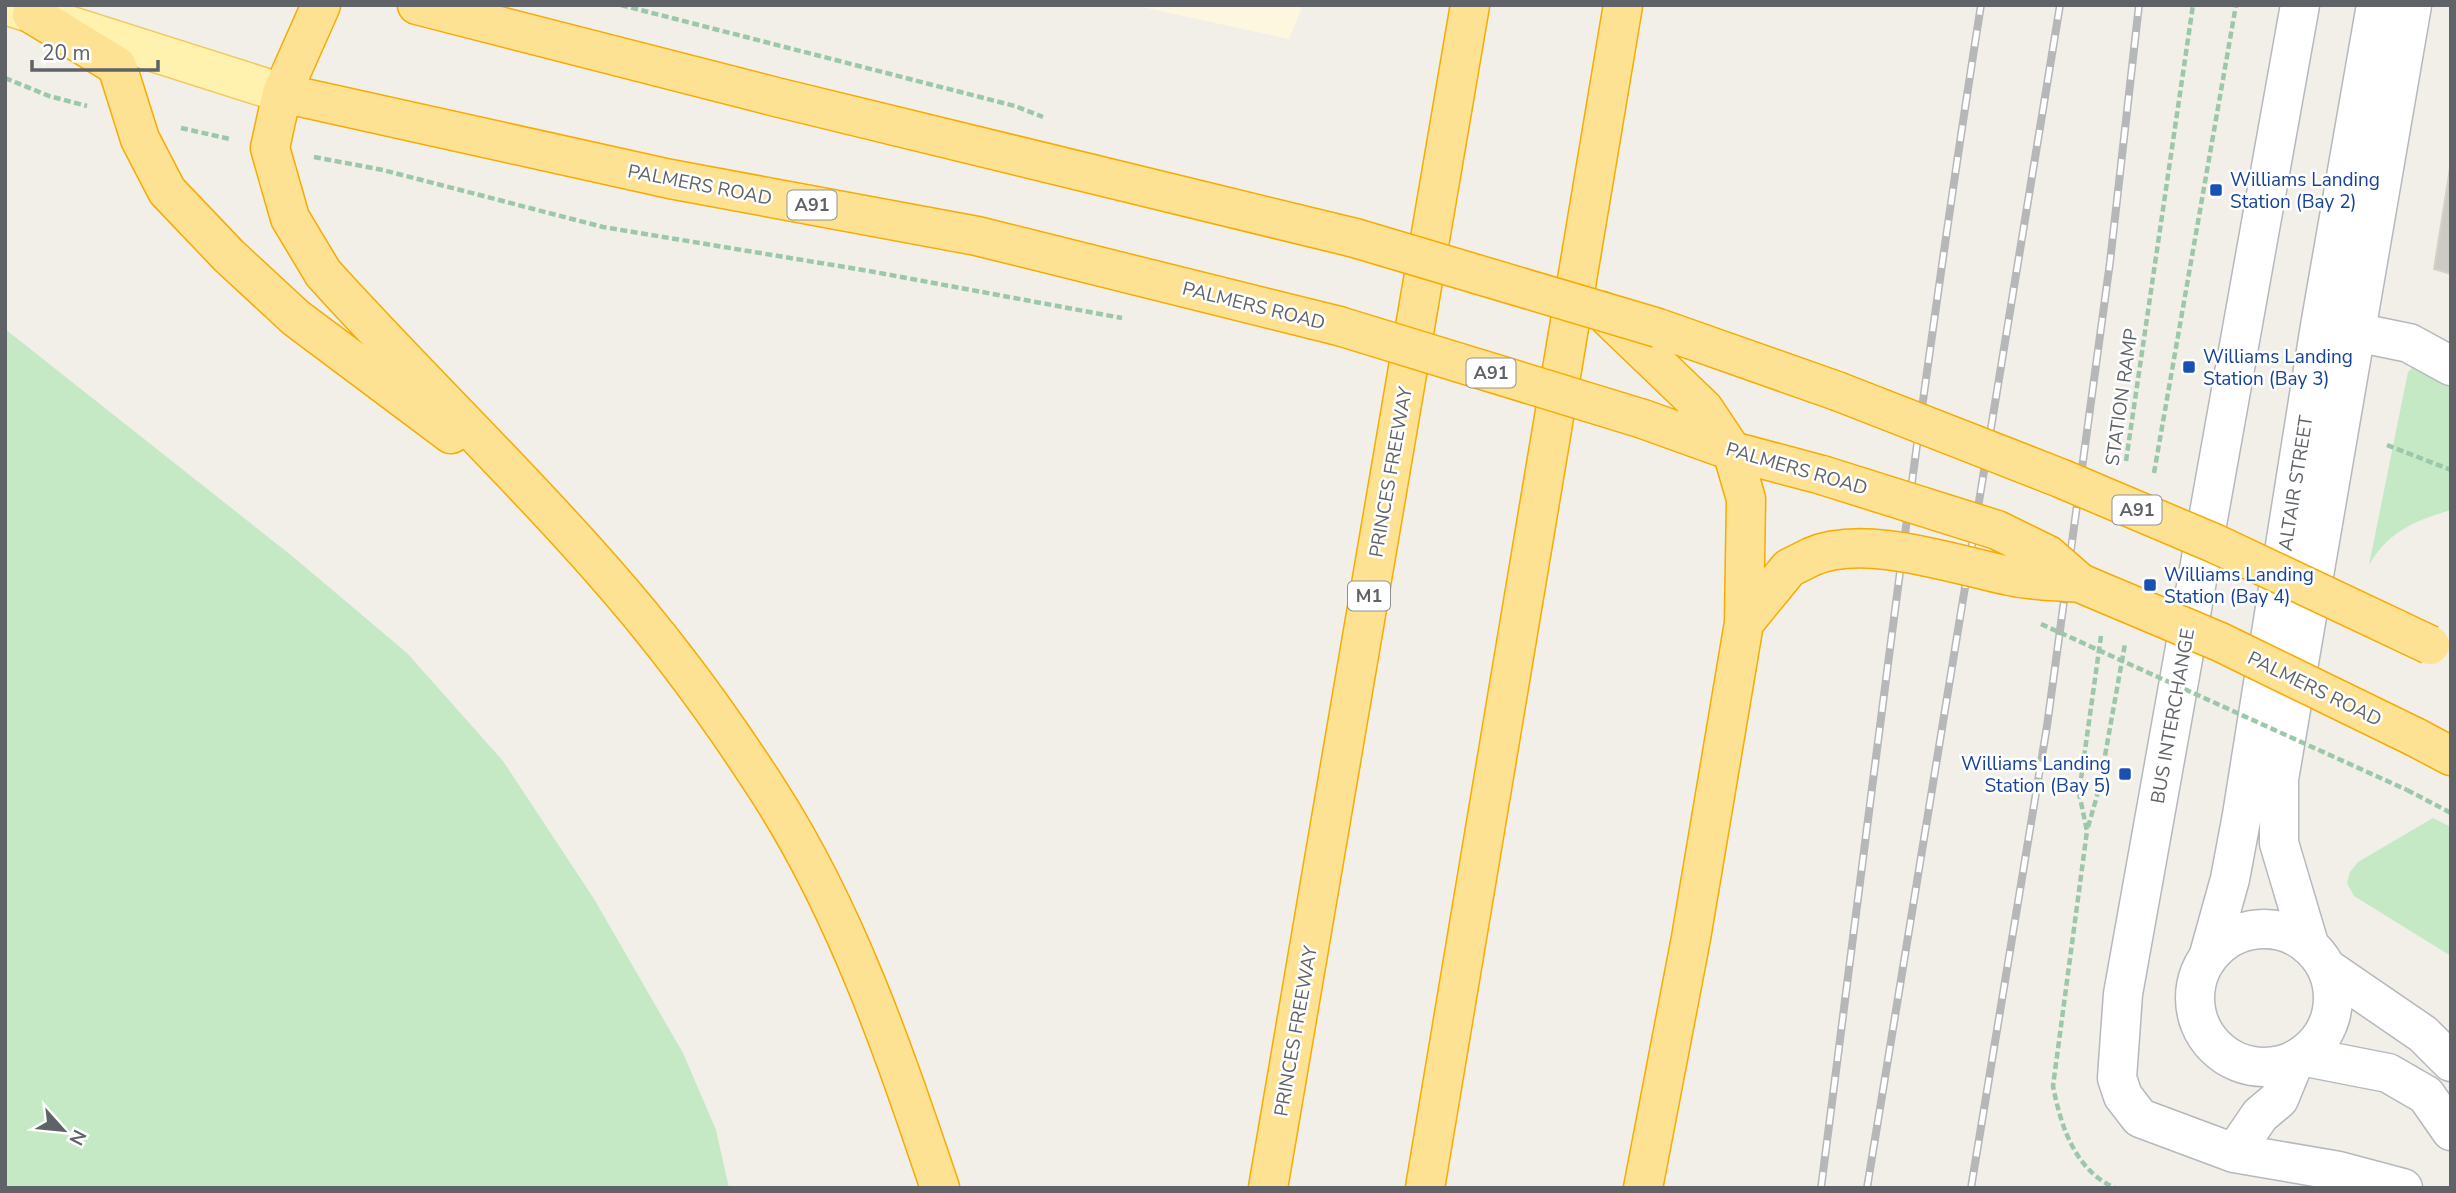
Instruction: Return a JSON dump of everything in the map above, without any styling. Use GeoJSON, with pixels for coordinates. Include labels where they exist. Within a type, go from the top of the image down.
{"type":"FeatureCollection","features":[{"type":"Feature","properties":{"kind":"highway"},"geometry":{"type":"LineString","coordinates":[[321,5],[282,93],[270,148],[290,218],[323,273],[603,570],[664,643],[770,794],[850,943],[908,1091],[940,1188]]}},
{"type":"Feature","properties":{"kind":"highway","name":"A91"},"geometry":{"type":"LineString","coordinates":[[417,5],[776,97],[1355,238],[1602,311],[1837,391],[2060,478],[2216,544],[2441,650]]}},
{"type":"Feature","properties":{"kind":"highway","name":"PRINCES FREEWAY"},"geometry":{"type":"LineString","coordinates":[[1269,1188],[1470,5]]}},
{"type":"Feature","properties":{"kind":"highway"},"geometry":{"type":"LineString","coordinates":[[1425,1188],[1623,5]]}},
{"type":"Feature","properties":{"kind":"highway"},"geometry":{"type":"LineString","coordinates":[[19,10],[117,66],[132,117],[167,191],[229,256],[296,318],[373,379],[521,484]]}},
{"type":"Feature","properties":{"kind":"highway","name":"PALMERS ROAD"},"geometry":{"type":"LineString","coordinates":[[282,93],[670,179],[977,236],[1339,326],[1643,419],[1732,451],[1924,505],[1997,530],[2048,555],[2080,583],[2220,642],[2451,755]]}},
{"type":"Feature","properties":{"kind":"highway"},"geometry":{"type":"LineString","coordinates":[[1602,311],[1704,409],[1732,451],[1746,499],[1744,623],[1691,938],[1643,1188]]}},
{"type":"Feature","properties":{"kind":"highway"},"geometry":{"type":"LineString","coordinates":[[1744,623],[1789,568],[1829,549],[1854,548],[1931,557],[2013,577],[2080,583]]}},
{"type":"Feature","properties":{"kind":"main road","name":"PALMERS ROAD"},"geometry":{"type":"LineString","coordinates":[[19,10],[282,93]]}},
{"type":"Feature","properties":{"kind":"street","name":"BUS INTERCHANGE"},"geometry":{"type":"LineString","coordinates":[[2300,5],[2123,994],[2117,1078],[2123,1096],[2140,1118],[2234,1153],[2339,1171],[2403,1188]]}},
{"type":"Feature","properties":{"kind":"street","name":"ALTAIR STREET"},"geometry":{"type":"LineString","coordinates":[[2318,956],[2279,843],[2279,779],[2338,329],[2376,5]]}},
{"type":"Feature","properties":{"kind":"street","name":"ALTAIR STREET"},"geometry":{"type":"LineString","coordinates":[[2208,958],[2230,878],[2338,329],[2412,5]]}},
{"type":"Feature","properties":{"kind":"street"},"geometry":{"type":"LineString","coordinates":[[2338,329],[2409,343],[2451,366]]}},
{"type":"Feature","properties":{"kind":"street"},"geometry":{"type":"LineString","coordinates":[[2318,956],[2333,993],[2330,1017],[2319,1040],[2298,1058],[2281,1065],[2250,1066],[2236,1061],[2212,1043],[2197,1016],[2195,1001],[2198,979],[2208,958],[2221,944],[2237,934],[2255,929],[2292,934],[2423,1034],[2451,1062]]}},
{"type":"Feature","properties":{"kind":"street"},"geometry":{"type":"LineString","coordinates":[[2234,1153],[2260,1115],[2279,1100],[2298,1058]]}},
{"type":"Feature","properties":{"kind":"street"},"geometry":{"type":"LineString","coordinates":[[2298,1058],[2388,1073],[2426,1095],[2451,1132]]}},
{"type":"Feature","properties":{"kind":"path","name":"STATION RAMP"},"geometry":{"type":"LineString","coordinates":[[2125,470],[2193,5]]}},
{"type":"Feature","properties":{"kind":"path"},"geometry":{"type":"LineString","coordinates":[[2152,487],[2236,5]]}},
{"type":"Feature","properties":{"kind":"path"},"geometry":{"type":"LineString","coordinates":[[5,78],[49,96],[132,117],[383,170],[603,228],[869,271],[1131,319]]}},
{"type":"Feature","properties":{"kind":"path"},"geometry":{"type":"LineString","coordinates":[[2387,445],[2451,470]]}},
{"type":"Feature","properties":{"kind":"path"},"geometry":{"type":"LineString","coordinates":[[2036,621],[2407,790],[2451,813]]}},
{"type":"Feature","properties":{"kind":"path"},"geometry":{"type":"LineString","coordinates":[[2087,831],[2079,793],[2102,632]]}},
{"type":"Feature","properties":{"kind":"path"},"geometry":{"type":"LineString","coordinates":[[2115,1188],[2105,1183],[2074,1154],[2058,1113],[2053,1086],[2087,831],[2099,789],[2126,638]]}},
{"type":"Feature","properties":{"kind":"shaded area"},"geometry":{"type":"Polygon","coordinates":[[[1133,5],[1299,5],[1302,8],[1289,39],[1133,5]]]}},
{"type":"Feature","properties":{"kind":"green space"},"geometry":{"type":"Polygon","coordinates":[[[5,329],[292,556],[407,653],[503,761],[594,899],[683,1053],[716,1130],[729,1188],[5,1188],[5,329]]]}},
{"type":"Feature","properties":{"kind":"green space"},"geometry":{"type":"Polygon","coordinates":[[[2412,368],[2451,387],[2451,510],[2425,518],[2404,529],[2385,544],[2369,565],[2408,372],[2412,368]]]}},
{"type":"Feature","properties":{"kind":"green space"},"geometry":{"type":"Polygon","coordinates":[[[2433,818],[2451,827],[2451,956],[2354,896],[2347,883],[2350,872],[2358,862],[2433,818]]]}},
{"type":"Feature","properties":{"kind":"building"},"geometry":{"type":"Polygon","coordinates":[[[2451,162],[2451,274],[2434,269],[2451,162]]]}},
{"type":"Feature","properties":{"kind":"railway"},"geometry":{"type":"LineString","coordinates":[[1821,1188],[1917,448],[1981,5]]}},
{"type":"Feature","properties":{"kind":"railway"},"geometry":{"type":"LineString","coordinates":[[1867,1188],[2060,5]]}},
{"type":"Feature","properties":{"kind":"railway"},"geometry":{"type":"LineString","coordinates":[[1971,1188],[2047,726],[2110,262],[2139,5]]}},
{"type":"Feature","properties":{"kind":"place","name":"Williams Landing Station (Bay 2)"},"geometry":{"type":"Point","coordinates":[2216,190]}},
{"type":"Feature","properties":{"kind":"place","name":"Williams Landing Station (Bay 3)"},"geometry":{"type":"Point","coordinates":[2189,367]}},
{"type":"Feature","properties":{"kind":"place","name":"Williams Landing Station (Bay 4)"},"geometry":{"type":"Point","coordinates":[2150,585]}},
{"type":"Feature","properties":{"kind":"place","name":"Williams Landing Station (Bay 5)"},"geometry":{"type":"Point","coordinates":[2125,774]}}]}
